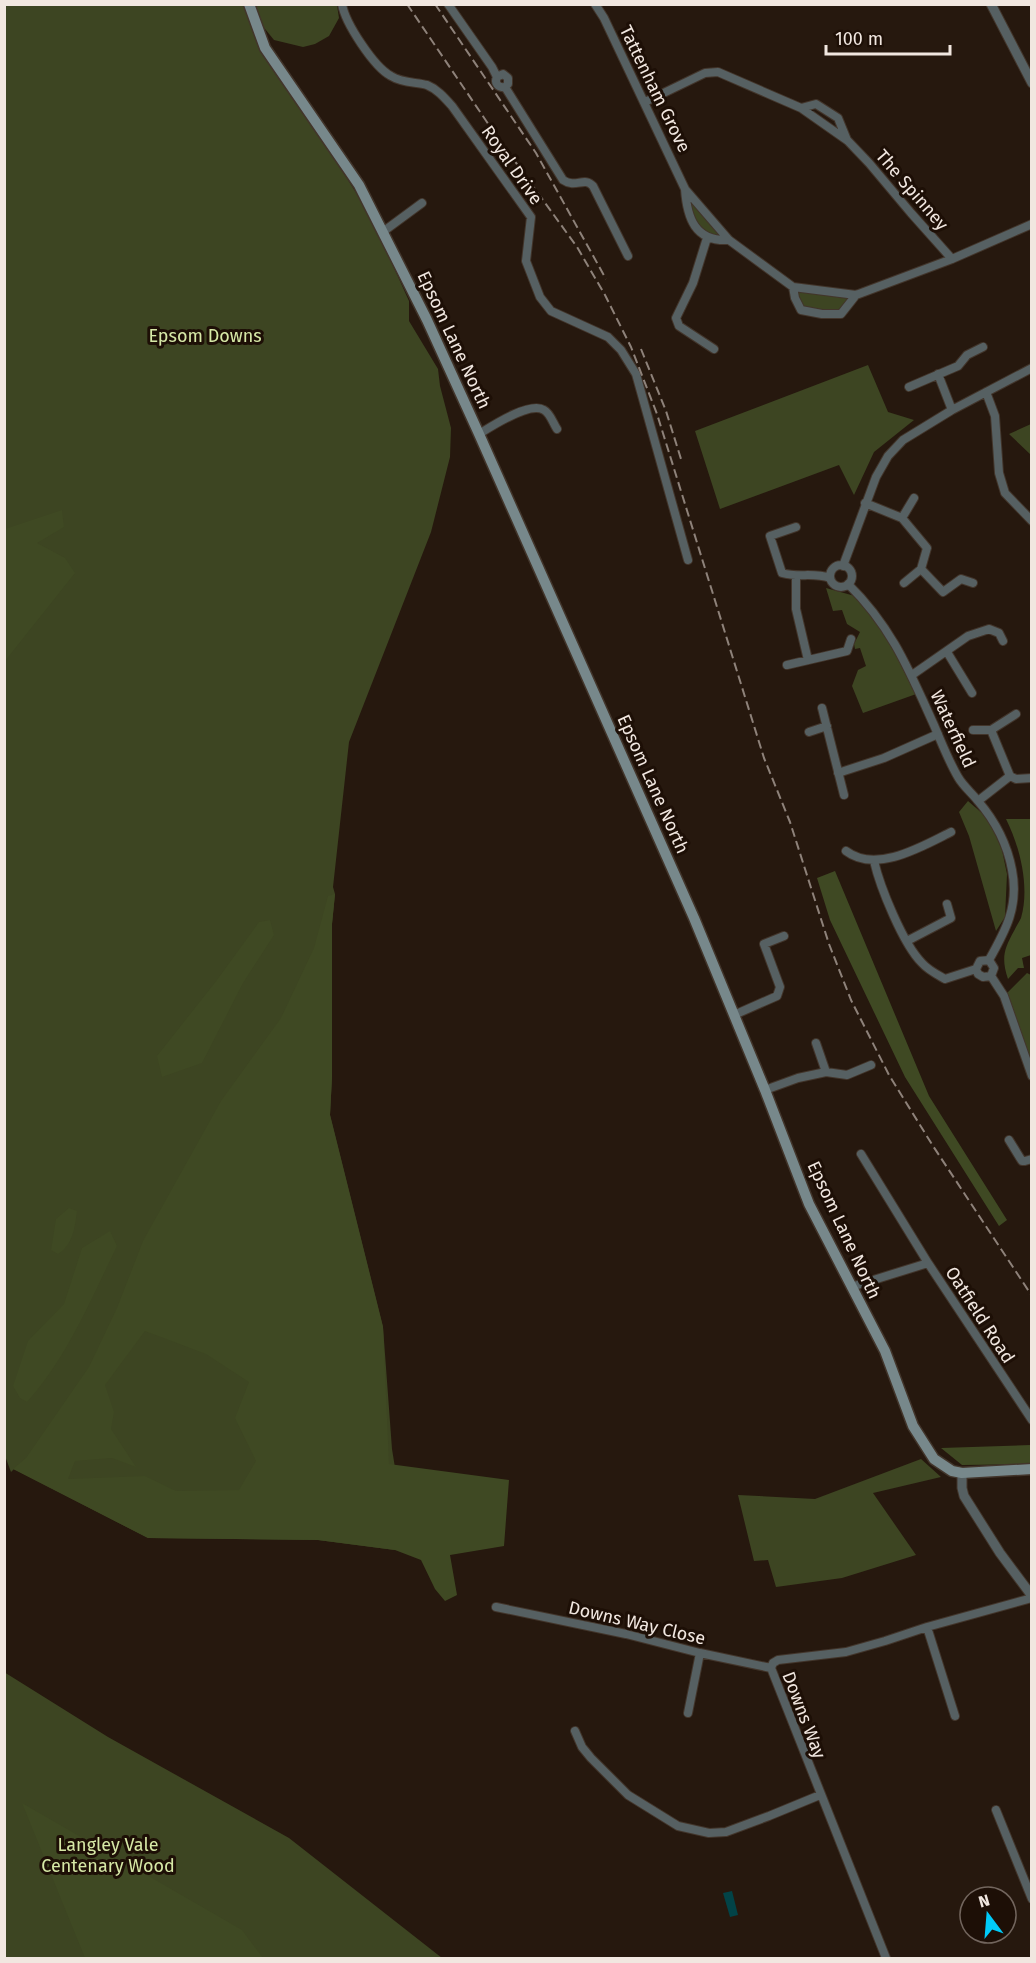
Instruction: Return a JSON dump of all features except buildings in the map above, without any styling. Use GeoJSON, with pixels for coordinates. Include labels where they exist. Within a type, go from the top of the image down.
{"type":"FeatureCollection","features":[{"type":"Feature","properties":{"kind":"main road","name":"Epsom Lane North"},"geometry":{"type":"LineString","coordinates":[[249,4],[265,48],[354,177],[384,231],[479,434],[681,888],[765,1090],[809,1204],[885,1351],[913,1426],[934,1459],[952,1471],[962,1473]]}},
{"type":"Feature","properties":{"kind":"main road"},"geometry":{"type":"LineString","coordinates":[[962,1473],[1032,1468]]}},
{"type":"Feature","properties":{"kind":"street","name":"Royal Drive"},"geometry":{"type":"LineString","coordinates":[[342,4],[345,17],[377,64],[390,76],[405,82],[427,86],[440,93],[452,106],[531,217],[526,261],[540,297],[552,311],[608,337],[621,350],[636,374],[688,560]]}},
{"type":"Feature","properties":{"kind":"street"},"geometry":{"type":"LineString","coordinates":[[448,4],[497,76],[503,74],[508,78],[509,82],[505,87],[563,180],[569,184],[590,182],[593,186],[628,256]]}},
{"type":"Feature","properties":{"kind":"street","name":"Tattenham Grove"},"geometry":{"type":"LineString","coordinates":[[595,4],[645,102],[685,189],[729,240],[793,287],[856,295],[952,259],[1032,224]]}},
{"type":"Feature","properties":{"kind":"street"},"geometry":{"type":"LineString","coordinates":[[991,4],[1032,83]]}},
{"type":"Feature","properties":{"kind":"street","name":"The Spinney"},"geometry":{"type":"LineString","coordinates":[[645,102],[705,73],[718,72],[801,108],[848,141],[952,259]]}},
{"type":"Feature","properties":{"kind":"street","name":"The Spinney"},"geometry":{"type":"LineString","coordinates":[[801,108],[816,104],[838,118],[848,141]]}},
{"type":"Feature","properties":{"kind":"street","name":"Tattenham Grove"},"geometry":{"type":"LineString","coordinates":[[685,189],[687,210],[694,225],[707,238]]}},
{"type":"Feature","properties":{"kind":"street"},"geometry":{"type":"LineString","coordinates":[[384,231],[422,203]]}},
{"type":"Feature","properties":{"kind":"street"},"geometry":{"type":"LineString","coordinates":[[714,349],[679,326],[676,318],[693,283],[707,238],[720,241],[729,240]]}},
{"type":"Feature","properties":{"kind":"street","name":"Tattenham Grove"},"geometry":{"type":"LineString","coordinates":[[793,287],[801,310],[822,314],[841,314],[856,295]]}},
{"type":"Feature","properties":{"kind":"street"},"geometry":{"type":"LineString","coordinates":[[909,387],[958,366],[967,355],[983,347]]}},
{"type":"Feature","properties":{"kind":"street"},"geometry":{"type":"LineString","coordinates":[[843,566],[876,477],[888,456],[903,440],[952,410],[1032,368]]}},
{"type":"Feature","properties":{"kind":"street"},"geometry":{"type":"LineString","coordinates":[[938,374],[952,410]]}},
{"type":"Feature","properties":{"kind":"street"},"geometry":{"type":"LineString","coordinates":[[986,392],[995,416],[999,473],[1005,493],[1032,521]]}},
{"type":"Feature","properties":{"kind":"street"},"geometry":{"type":"LineString","coordinates":[[479,434],[515,414],[533,408],[542,408],[546,411],[557,429]]}},
{"type":"Feature","properties":{"kind":"street"},"geometry":{"type":"LineString","coordinates":[[902,518],[914,498]]}},
{"type":"Feature","properties":{"kind":"street"},"geometry":{"type":"LineString","coordinates":[[865,503],[902,518],[927,548],[921,569],[904,583]]}},
{"type":"Feature","properties":{"kind":"street"},"geometry":{"type":"LineString","coordinates":[[796,527],[770,536],[782,573],[796,576],[819,574],[830,578],[836,586],[841,587],[851,580],[851,572],[843,566],[833,568],[830,578]]}},
{"type":"Feature","properties":{"kind":"street"},"geometry":{"type":"LineString","coordinates":[[921,569],[943,592],[961,579],[973,583]]}},
{"type":"Feature","properties":{"kind":"street"},"geometry":{"type":"LineString","coordinates":[[796,576],[796,609],[808,660]]}},
{"type":"Feature","properties":{"kind":"street","name":"Waterfield"},"geometry":{"type":"LineString","coordinates":[[848,584],[875,613],[896,644],[912,675],[947,757],[959,779],[1000,832],[1008,851],[1014,897],[1010,922],[989,960]]}},
{"type":"Feature","properties":{"kind":"street"},"geometry":{"type":"LineString","coordinates":[[912,675],[968,636],[989,629],[999,633],[1003,641]]}},
{"type":"Feature","properties":{"kind":"street"},"geometry":{"type":"LineString","coordinates":[[787,665],[847,651],[850,639]]}},
{"type":"Feature","properties":{"kind":"street"},"geometry":{"type":"LineString","coordinates":[[947,652],[972,693]]}},
{"type":"Feature","properties":{"kind":"street"},"geometry":{"type":"LineString","coordinates":[[822,708],[844,795]]}},
{"type":"Feature","properties":{"kind":"street"},"geometry":{"type":"LineString","coordinates":[[973,729],[991,730],[1016,714]]}},
{"type":"Feature","properties":{"kind":"street"},"geometry":{"type":"LineString","coordinates":[[809,732],[827,726]]}},
{"type":"Feature","properties":{"kind":"street"},"geometry":{"type":"LineString","coordinates":[[991,730],[1010,776],[1016,779],[1032,778]]}},
{"type":"Feature","properties":{"kind":"street"},"geometry":{"type":"LineString","coordinates":[[838,773],[884,758],[938,734]]}},
{"type":"Feature","properties":{"kind":"street"},"geometry":{"type":"LineString","coordinates":[[978,801],[1010,776]]}},
{"type":"Feature","properties":{"kind":"street"},"geometry":{"type":"LineString","coordinates":[[846,851],[853,857],[874,861],[915,850],[951,832]]}},
{"type":"Feature","properties":{"kind":"street"},"geometry":{"type":"LineString","coordinates":[[874,861],[879,883],[907,941],[922,964],[945,979],[976,969],[980,961],[989,960],[994,968],[991,976]]}},
{"type":"Feature","properties":{"kind":"street"},"geometry":{"type":"LineString","coordinates":[[907,941],[951,918],[947,904]]}},
{"type":"Feature","properties":{"kind":"street"},"geometry":{"type":"LineString","coordinates":[[734,1015],[777,996],[780,987],[764,944],[784,936]]}},
{"type":"Feature","properties":{"kind":"street"},"geometry":{"type":"LineString","coordinates":[[976,969],[980,976],[991,976]]}},
{"type":"Feature","properties":{"kind":"street"},"geometry":{"type":"LineString","coordinates":[[991,976],[1004,996],[1032,1076]]}},
{"type":"Feature","properties":{"kind":"street"},"geometry":{"type":"LineString","coordinates":[[816,1043],[826,1072]]}},
{"type":"Feature","properties":{"kind":"street"},"geometry":{"type":"LineString","coordinates":[[765,1090],[798,1078],[826,1072],[847,1075],[871,1065]]}},
{"type":"Feature","properties":{"kind":"street"},"geometry":{"type":"LineString","coordinates":[[1009,1140],[1022,1161],[1032,1159]]}},
{"type":"Feature","properties":{"kind":"street"},"geometry":{"type":"LineString","coordinates":[[861,1154],[928,1263]]}},
{"type":"Feature","properties":{"kind":"street","name":"Oatfield Road"},"geometry":{"type":"LineString","coordinates":[[851,1287],[928,1263],[1032,1420]]}},
{"type":"Feature","properties":{"kind":"street"},"geometry":{"type":"LineString","coordinates":[[962,1473],[964,1496],[1000,1553],[1032,1597]]}},
{"type":"Feature","properties":{"kind":"street","name":"Downs Way"},"geometry":{"type":"LineString","coordinates":[[886,1959],[771,1668],[773,1663],[778,1660],[846,1652],[1032,1597]]}},
{"type":"Feature","properties":{"kind":"street","name":"Downs Way Close"},"geometry":{"type":"LineString","coordinates":[[496,1607],[771,1668]]}},
{"type":"Feature","properties":{"kind":"street"},"geometry":{"type":"LineString","coordinates":[[927,1627],[956,1716]]}},
{"type":"Feature","properties":{"kind":"street"},"geometry":{"type":"LineString","coordinates":[[688,1713],[700,1653]]}},
{"type":"Feature","properties":{"kind":"street"},"geometry":{"type":"LineString","coordinates":[[575,1731],[591,1758],[628,1795],[678,1826],[709,1833],[726,1832],[820,1795]]}},
{"type":"Feature","properties":{"kind":"street"},"geometry":{"type":"LineString","coordinates":[[996,1810],[1032,1899]]}},
{"type":"Feature","properties":{"kind":"green space","name":"Epsom Downs"},"geometry":{"type":"Polygon","coordinates":[[[4,5],[249,5],[265,48],[360,199],[381,239],[409,301],[409,321],[438,369],[451,428],[450,457],[431,532],[349,742],[333,887],[335,894],[332,924],[330,1115],[383,1327],[392,1449],[400,1499],[395,1550],[318,1540],[148,1538],[14,1469],[11,1472],[5,1456],[4,5]]]}},
{"type":"Feature","properties":{"kind":"green space"},"geometry":{"type":"Polygon","coordinates":[[[256,5],[337,5],[339,18],[329,36],[315,44],[303,47],[274,40],[261,24],[256,5]]]}},
{"type":"Feature","properties":{"kind":"green space"},"geometry":{"type":"Polygon","coordinates":[[[685,189],[729,240],[720,241],[694,225],[685,189]]]}},
{"type":"Feature","properties":{"kind":"green space"},"geometry":{"type":"Polygon","coordinates":[[[793,287],[856,295],[841,314],[801,310],[793,287]]]}},
{"type":"Feature","properties":{"kind":"green space"},"geometry":{"type":"Polygon","coordinates":[[[868,365],[888,412],[914,420],[874,452],[854,495],[839,465],[720,509],[695,431],[868,365]]]}},
{"type":"Feature","properties":{"kind":"green space"},"geometry":{"type":"Polygon","coordinates":[[[1031,424],[1031,455],[1009,434],[1031,424]]]}},
{"type":"Feature","properties":{"kind":"green space"},"geometry":{"type":"Polygon","coordinates":[[[62,510],[64,527],[37,543],[65,558],[75,573],[5,661],[5,529],[62,510]]]}},
{"type":"Feature","properties":{"kind":"green space"},"geometry":{"type":"Polygon","coordinates":[[[826,588],[862,598],[875,613],[919,693],[863,713],[852,686],[858,670],[866,666],[860,648],[855,649],[854,644],[860,632],[847,624],[842,610],[833,611],[826,588]]]}},
{"type":"Feature","properties":{"kind":"green space"},"geometry":{"type":"Polygon","coordinates":[[[968,801],[983,814],[993,829],[1002,850],[1007,874],[1005,917],[996,931],[969,836],[959,812],[968,801]]]}},
{"type":"Feature","properties":{"kind":"green space"},"geometry":{"type":"Polygon","coordinates":[[[1006,819],[1032,819],[1031,955],[1022,958],[1024,968],[1018,968],[1008,979],[1005,954],[1021,918],[1024,906],[1024,880],[1016,842],[1006,819]]]}},
{"type":"Feature","properties":{"kind":"green space"},"geometry":{"type":"Polygon","coordinates":[[[835,871],[929,1096],[1007,1220],[999,1226],[905,1077],[830,920],[817,878],[835,871]]]}},
{"type":"Feature","properties":{"kind":"green space"},"geometry":{"type":"Polygon","coordinates":[[[335,894],[332,924],[330,1115],[383,1327],[389,1464],[509,1480],[504,1546],[450,1555],[457,1595],[445,1601],[435,1589],[421,1560],[395,1550],[318,1540],[148,1538],[13,1469],[26,1458],[89,1367],[117,1308],[143,1241],[221,1101],[281,1018],[314,948],[328,896],[335,894]],[[145,1331],[105,1385],[114,1412],[111,1429],[136,1467],[112,1458],[75,1461],[68,1479],[145,1476],[176,1491],[239,1490],[256,1461],[235,1418],[249,1382],[206,1354],[145,1331]]]}},
{"type":"Feature","properties":{"kind":"green space"},"geometry":{"type":"Polygon","coordinates":[[[270,920],[274,935],[243,983],[202,1063],[162,1077],[157,1056],[259,922],[270,920]]]}},
{"type":"Feature","properties":{"kind":"green space"},"geometry":{"type":"Polygon","coordinates":[[[1027,973],[1031,975],[1031,1077],[1004,996],[1027,973]]]}},
{"type":"Feature","properties":{"kind":"green space"},"geometry":{"type":"Polygon","coordinates":[[[69,1208],[77,1211],[74,1229],[67,1246],[58,1254],[51,1250],[56,1219],[69,1208]]]}},
{"type":"Feature","properties":{"kind":"green space"},"geometry":{"type":"Polygon","coordinates":[[[110,1231],[117,1246],[88,1307],[54,1367],[27,1402],[20,1398],[13,1386],[28,1341],[64,1304],[82,1248],[110,1231]]]}},
{"type":"Feature","properties":{"kind":"green space"},"geometry":{"type":"Polygon","coordinates":[[[1031,1445],[1031,1464],[962,1465],[941,1448],[1031,1445]]]}},
{"type":"Feature","properties":{"kind":"green space"},"geometry":{"type":"Polygon","coordinates":[[[921,1459],[941,1477],[873,1493],[916,1555],[842,1578],[776,1587],[768,1560],[754,1561],[738,1495],[815,1499],[921,1459]]]}},
{"type":"Feature","properties":{"kind":"green space","name":"Langley Vale Centenary Wood"},"geometry":{"type":"Polygon","coordinates":[[[4,1672],[108,1737],[289,1838],[442,1958],[5,1958],[4,1672]]]}},
{"type":"Feature","properties":{"kind":"green space"},"geometry":{"type":"Polygon","coordinates":[[[22,1803],[242,1930],[263,1958],[85,1958],[22,1803]]]}},
{"type":"Feature","properties":{"kind":"water"},"geometry":{"type":"Polygon","coordinates":[[[732,1891],[738,1915],[730,1917],[723,1893],[732,1891]]]}},
{"type":"Feature","properties":{"kind":"railway"},"geometry":{"type":"LineString","coordinates":[[407,4],[493,131],[577,247],[605,295],[631,347],[657,414],[764,758],[790,822],[829,944],[851,1000],[889,1075],[1032,1296]]}},
{"type":"Feature","properties":{"kind":"railway"},"geometry":{"type":"LineString","coordinates":[[435,4],[536,153],[606,279]]}},
{"type":"Feature","properties":{"kind":"railway"},"geometry":{"type":"LineString","coordinates":[[641,349],[666,411],[681,459]]}}]}
